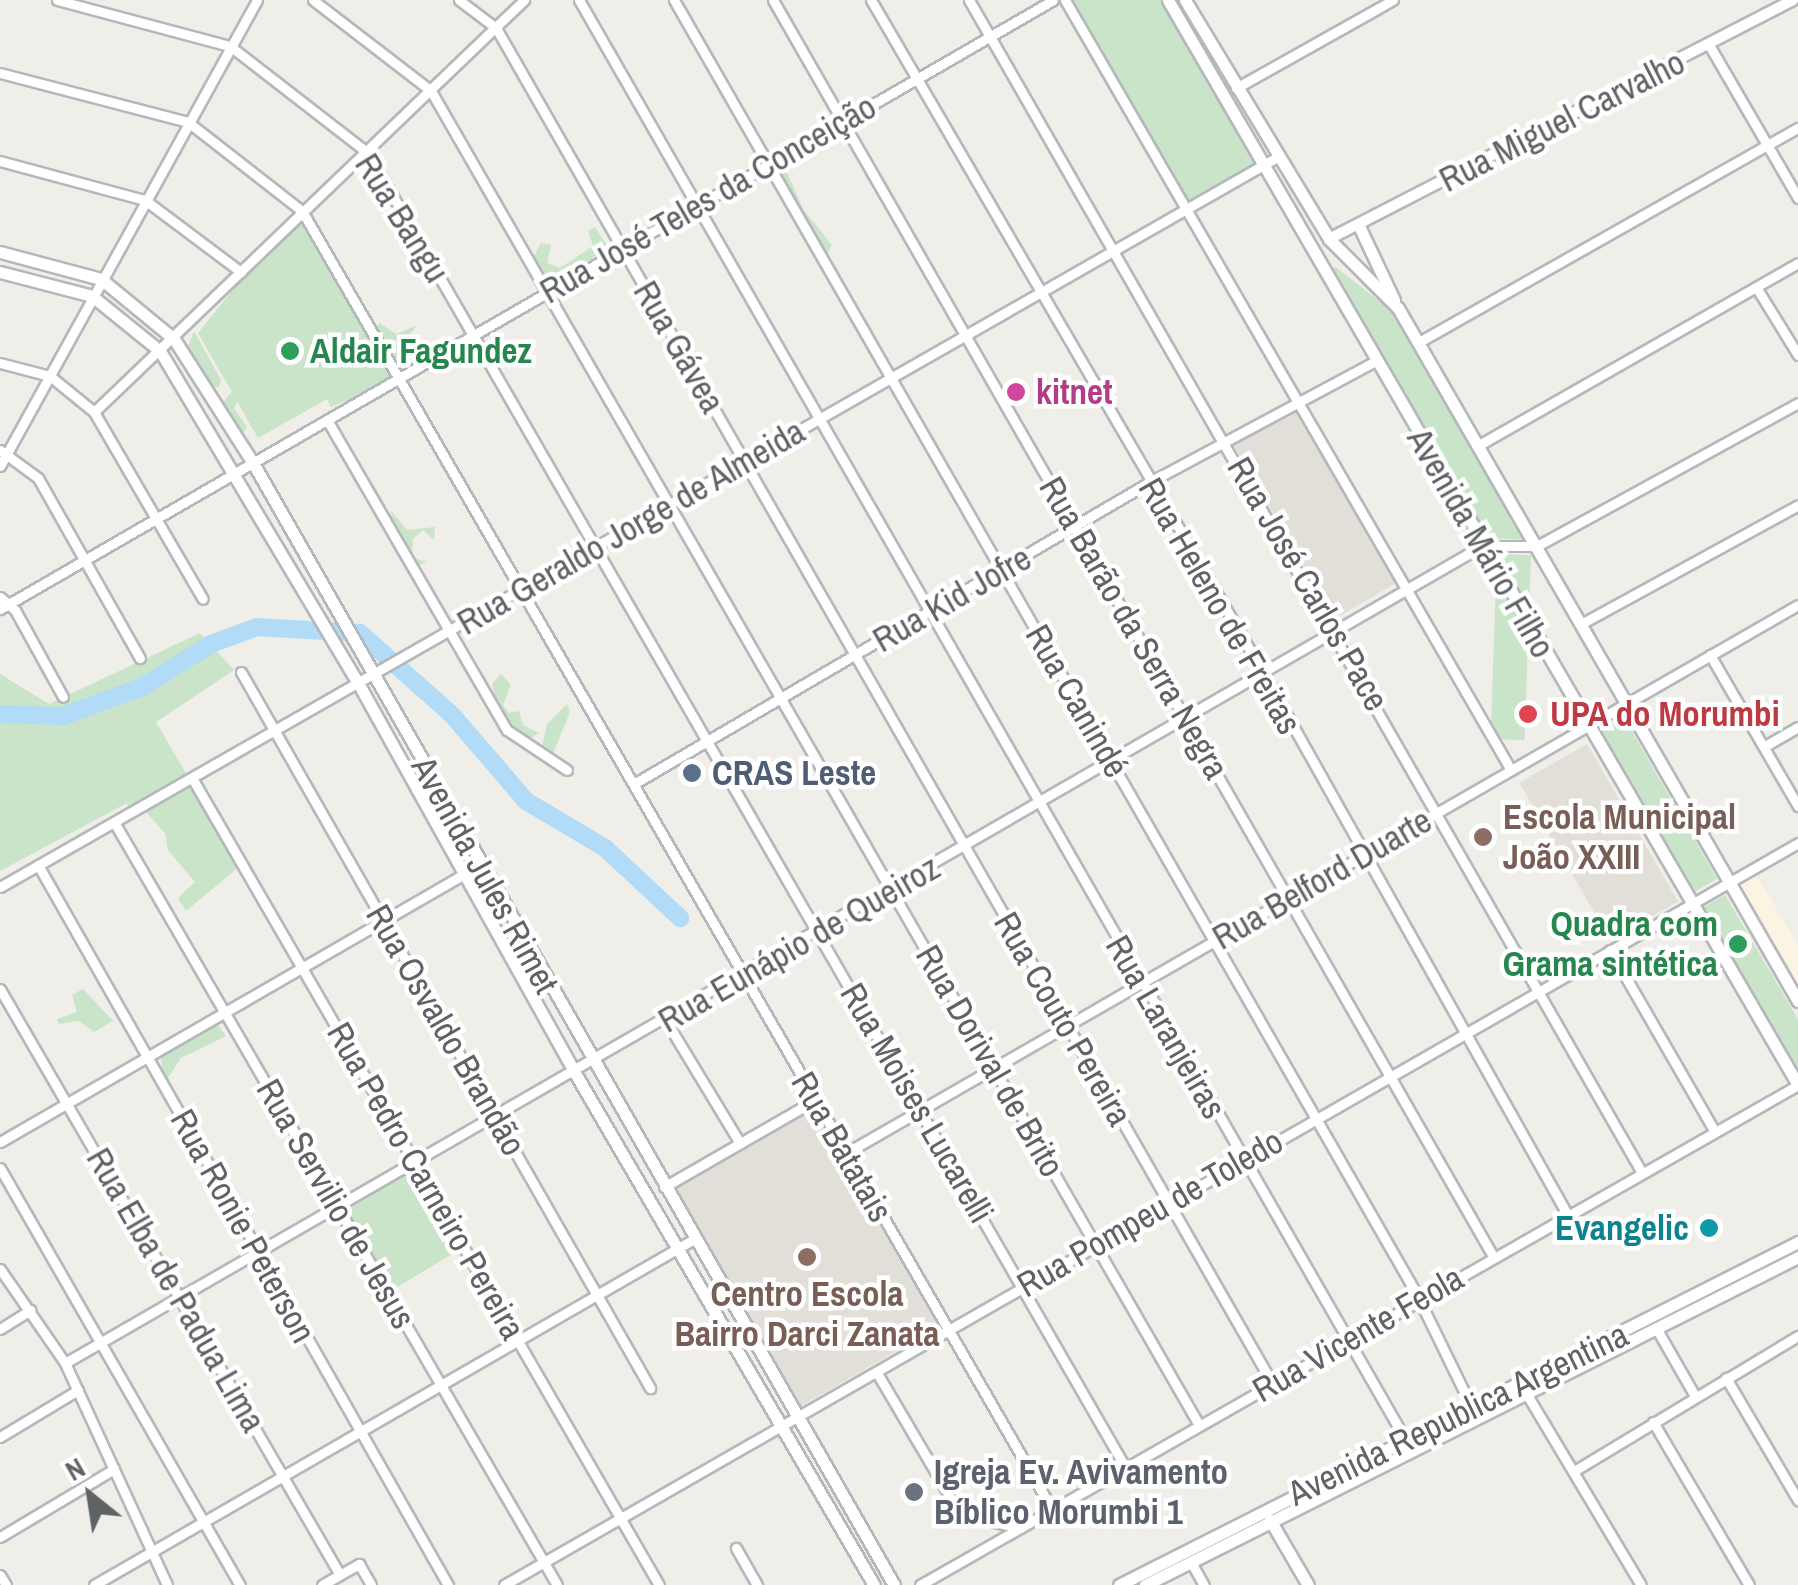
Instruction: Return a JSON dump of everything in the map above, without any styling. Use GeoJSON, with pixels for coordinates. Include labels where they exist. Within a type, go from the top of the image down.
{"type":"FeatureCollection","features":[{"type":"Feature","properties":{"kind":"main road","name":"Avenida Mário Filho"},"geometry":{"type":"LineString","coordinates":[[1168,0],[1374,362],[1798,1085]]}},
{"type":"Feature","properties":{"kind":"main road","name":"Avenida Mário Filho"},"geometry":{"type":"LineString","coordinates":[[1185,0],[1328,239],[1398,308],[1419,342],[1798,1002]]}},
{"type":"Feature","properties":{"kind":"main road"},"geometry":{"type":"LineString","coordinates":[[1358,226],[1398,308]]}},
{"type":"Feature","properties":{"kind":"main road","name":"Avenida Jules Rimet"},"geometry":{"type":"LineString","coordinates":[[0,252],[101,279],[174,338],[253,463],[478,866],[894,1585]]}},
{"type":"Feature","properties":{"kind":"main road","name":"Avenida Jules Rimet"},"geometry":{"type":"LineString","coordinates":[[0,272],[92,296],[160,351],[236,472],[466,873],[575,1073],[874,1585]]}},
{"type":"Feature","properties":{"kind":"main road","name":"Avenida Republica Argentina"},"geometry":{"type":"LineString","coordinates":[[1145,1585],[1469,1423],[1523,1389],[1798,1242]]}},
{"type":"Feature","properties":{"kind":"main road","name":"Avenida Republica Argentina"},"geometry":{"type":"LineString","coordinates":[[1119,1585],[1471,1407],[1523,1389],[1798,1258]]}},
{"type":"Feature","properties":{"kind":"main road"},"geometry":{"type":"LineString","coordinates":[[1265,1510],[1308,1585]]}},
{"type":"Feature","properties":{"kind":"street","name":"Rua Bangu"},"geometry":{"type":"LineString","coordinates":[[57,0],[230,46],[368,153],[598,546],[706,740]]}},
{"type":"Feature","properties":{"kind":"street"},"geometry":{"type":"LineString","coordinates":[[0,466],[4,451],[50,376],[257,0]]}},
{"type":"Feature","properties":{"kind":"street"},"geometry":{"type":"LineString","coordinates":[[314,0],[432,91]]}},
{"type":"Feature","properties":{"kind":"street","name":"Rua Gávea"},"geometry":{"type":"LineString","coordinates":[[459,0],[496,28],[855,655]]}},
{"type":"Feature","properties":{"kind":"street"},"geometry":{"type":"LineString","coordinates":[[94,412],[524,0]]}},
{"type":"Feature","properties":{"kind":"street","name":"Rua Laranjeiras"},"geometry":{"type":"LineString","coordinates":[[579,0],[1242,1161],[1406,1440]]}},
{"type":"Feature","properties":{"kind":"street","name":"Rua Canindé"},"geometry":{"type":"LineString","coordinates":[[674,0],[1317,1118],[1471,1407]]}},
{"type":"Feature","properties":{"kind":"street","name":"Rua Barão da Serra Negra"},"geometry":{"type":"LineString","coordinates":[[772,0],[1493,1256]]}},
{"type":"Feature","properties":{"kind":"street","name":"Rua Heleno de Freitas"},"geometry":{"type":"LineString","coordinates":[[871,0],[1148,483],[1265,676],[1362,856],[1567,1214]]}},
{"type":"Feature","properties":{"kind":"street","name":"Rua José Carlos Pace"},"geometry":{"type":"LineString","coordinates":[[969,0],[1336,632],[1641,1171]]}},
{"type":"Feature","properties":{"kind":"street","name":"Rua José Teles da Conceição"},"geometry":{"type":"LineString","coordinates":[[3,604],[86,560],[1053,0]]}},
{"type":"Feature","properties":{"kind":"street"},"geometry":{"type":"LineString","coordinates":[[1065,0],[1511,770]]}},
{"type":"Feature","properties":{"kind":"street"},"geometry":{"type":"LineString","coordinates":[[1236,88],[1392,0]]}},
{"type":"Feature","properties":{"kind":"street","name":"Rua Miguel Carvalho"},"geometry":{"type":"LineString","coordinates":[[1328,239],[1793,0]]}},
{"type":"Feature","properties":{"kind":"street"},"geometry":{"type":"LineString","coordinates":[[1708,45],[1798,198]]}},
{"type":"Feature","properties":{"kind":"street"},"geometry":{"type":"LineString","coordinates":[[0,73],[188,122],[302,211]]}},
{"type":"Feature","properties":{"kind":"street","name":"Rua Dorival de Brito"},"geometry":{"type":"LineString","coordinates":[[432,91],[1199,1425]]}},
{"type":"Feature","properties":{"kind":"street"},"geometry":{"type":"LineString","coordinates":[[1419,342],[1798,128]]}},
{"type":"Feature","properties":{"kind":"street","name":"Rua Geraldo Jorge de Almeida"},"geometry":{"type":"LineString","coordinates":[[0,887],[1277,157]]}},
{"type":"Feature","properties":{"kind":"street"},"geometry":{"type":"LineString","coordinates":[[0,161],[145,200],[241,272]]}},
{"type":"Feature","properties":{"kind":"street","name":"Rua Batatais"},"geometry":{"type":"LineString","coordinates":[[302,211],[526,588],[744,976],[1052,1509]]}},
{"type":"Feature","properties":{"kind":"street"},"geometry":{"type":"LineString","coordinates":[[1479,445],[1798,263]]}},
{"type":"Feature","properties":{"kind":"street"},"geometry":{"type":"LineString","coordinates":[[1756,287],[1798,355]]}},
{"type":"Feature","properties":{"kind":"street","name":"Rua Kid Jofre"},"geometry":{"type":"LineString","coordinates":[[637,782],[1148,483],[1374,362]]}},
{"type":"Feature","properties":{"kind":"street"},"geometry":{"type":"LineString","coordinates":[[0,363],[50,376],[94,412],[202,599]]}},
{"type":"Feature","properties":{"kind":"street"},"geometry":{"type":"LineString","coordinates":[[1537,546],[1798,403]]}},
{"type":"Feature","properties":{"kind":"street"},"geometry":{"type":"LineString","coordinates":[[327,420],[508,730],[567,770]]}},
{"type":"Feature","properties":{"kind":"street"},"geometry":{"type":"LineString","coordinates":[[4,451],[29,466],[140,658]]}},
{"type":"Feature","properties":{"kind":"street"},"geometry":{"type":"LineString","coordinates":[[1582,624],[1798,504]]}},
{"type":"Feature","properties":{"kind":"street","name":"Rua Eunápio de Queiroz"},"geometry":{"type":"LineString","coordinates":[[65,1363],[894,891],[1482,546],[1537,546]]}},
{"type":"Feature","properties":{"kind":"street"},"geometry":{"type":"LineString","coordinates":[[3,604],[63,697]]}},
{"type":"Feature","properties":{"kind":"street","name":"Rua Belford Duarte"},"geometry":{"type":"LineString","coordinates":[[846,1153],[1798,604]]}},
{"type":"Feature","properties":{"kind":"street","name":"Rua Couto Pereira"},"geometry":{"type":"LineString","coordinates":[[855,655],[1272,1383]]}},
{"type":"Feature","properties":{"kind":"street"},"geometry":{"type":"LineString","coordinates":[[1710,655],[1798,806]]}},
{"type":"Feature","properties":{"kind":"street","name":"Rua Osvaldo Brandão"},"geometry":{"type":"LineString","coordinates":[[241,672],[650,1388]]}},
{"type":"Feature","properties":{"kind":"street"},"geometry":{"type":"LineString","coordinates":[[1765,746],[1798,726]]}},
{"type":"Feature","properties":{"kind":"street","name":"Rua Moises Lucarelli"},"geometry":{"type":"LineString","coordinates":[[706,740],[1125,1467]]}},
{"type":"Feature","properties":{"kind":"street","name":"Rua Pedro Carneiro Pereira"},"geometry":{"type":"LineString","coordinates":[[192,778],[659,1585]]}},
{"type":"Feature","properties":{"kind":"street","name":"Rua Servilio de Jesus"},"geometry":{"type":"LineString","coordinates":[[114,822],[557,1585]]}},
{"type":"Feature","properties":{"kind":"street","name":"Rua Pompeu de Toledo"},"geometry":{"type":"LineString","coordinates":[[504,1585],[1798,843]]}},
{"type":"Feature","properties":{"kind":"street","name":"Rua Ronie Peterson"},"geometry":{"type":"LineString","coordinates":[[38,866],[448,1585]]}},
{"type":"Feature","properties":{"kind":"street"},"geometry":{"type":"LineString","coordinates":[[0,1142],[478,866]]}},
{"type":"Feature","properties":{"kind":"street"},"geometry":{"type":"LineString","coordinates":[[1610,950],[1714,1130]]}},
{"type":"Feature","properties":{"kind":"street","name":"Rua Elba de Padua Lima"},"geometry":{"type":"LineString","coordinates":[[0,989],[340,1575]]}},
{"type":"Feature","properties":{"kind":"street"},"geometry":{"type":"LineString","coordinates":[[666,1020],[740,1143]]}},
{"type":"Feature","properties":{"kind":"street","name":"Rua Vicente Feola"},"geometry":{"type":"LineString","coordinates":[[920,1585],[1798,1085]]}},
{"type":"Feature","properties":{"kind":"street"},"geometry":{"type":"LineString","coordinates":[[664,1187],[815,1100]]}},
{"type":"Feature","properties":{"kind":"street"},"geometry":{"type":"LineString","coordinates":[[0,1168],[240,1585]]}},
{"type":"Feature","properties":{"kind":"street"},"geometry":{"type":"LineString","coordinates":[[94,1585],[694,1239]]}},
{"type":"Feature","properties":{"kind":"street"},"geometry":{"type":"LineString","coordinates":[[0,1269],[65,1363],[167,1585]]}},
{"type":"Feature","properties":{"kind":"street"},"geometry":{"type":"LineString","coordinates":[[0,1329],[31,1310]]}},
{"type":"Feature","properties":{"kind":"street"},"geometry":{"type":"LineString","coordinates":[[1656,1328],[1695,1396]]}},
{"type":"Feature","properties":{"kind":"street"},"geometry":{"type":"LineString","coordinates":[[1574,1472],[1798,1336]]}},
{"type":"Feature","properties":{"kind":"street"},"geometry":{"type":"LineString","coordinates":[[877,1373],[960,1514],[1020,1528]]}},
{"type":"Feature","properties":{"kind":"street"},"geometry":{"type":"LineString","coordinates":[[1726,1378],[1798,1500]]}},
{"type":"Feature","properties":{"kind":"street"},"geometry":{"type":"LineString","coordinates":[[1523,1389],[1642,1585]]}},
{"type":"Feature","properties":{"kind":"street"},"geometry":{"type":"LineString","coordinates":[[0,1436],[78,1390]]}},
{"type":"Feature","properties":{"kind":"street"},"geometry":{"type":"LineString","coordinates":[[1469,1423],[1471,1407]]}},
{"type":"Feature","properties":{"kind":"street"},"geometry":{"type":"LineString","coordinates":[[1653,1422],[1749,1585]]}},
{"type":"Feature","properties":{"kind":"street"},"geometry":{"type":"LineString","coordinates":[[1406,1440],[1419,1448]]}},
{"type":"Feature","properties":{"kind":"street"},"geometry":{"type":"LineString","coordinates":[[0,1537],[114,1469]]}},
{"type":"Feature","properties":{"kind":"street"},"geometry":{"type":"LineString","coordinates":[[736,1548],[758,1585]]}},
{"type":"Feature","properties":{"kind":"street"},"geometry":{"type":"LineString","coordinates":[[1191,1562],[1204,1585]]}},
{"type":"Feature","properties":{"kind":"street"},"geometry":{"type":"LineString","coordinates":[[322,1585],[359,1564],[371,1585]]}},
{"type":"Feature","properties":{"kind":"street"},"geometry":{"type":"LineString","coordinates":[[0,1575],[6,1585]]}},
{"type":"Feature","properties":{"kind":"shaded area"},"geometry":{"type":"Polygon","coordinates":[[[1299,406],[1400,581],[1334,619],[1233,444],[1299,406]]]}},
{"type":"Feature","properties":{"kind":"shaded area"},"geometry":{"type":"Polygon","coordinates":[[[1587,744],[1678,902],[1610,941],[1519,783],[1587,744]]]}},
{"type":"Feature","properties":{"kind":"shaded area"},"geometry":{"type":"Polygon","coordinates":[[[1753,869],[1798,945],[1798,995],[1731,883],[1753,869]]]}},
{"type":"Feature","properties":{"kind":"shaded area","name":"Centro Escola Bairro Darci Zanata"},"geometry":{"type":"Polygon","coordinates":[[[815,1106],[941,1325],[801,1406],[675,1187],[815,1106]]]}},
{"type":"Feature","properties":{"kind":"green space"},"geometry":{"type":"Polygon","coordinates":[[[1067,0],[1165,0],[1258,163],[1186,204],[1067,0]]]}},
{"type":"Feature","properties":{"kind":"green space"},"geometry":{"type":"Polygon","coordinates":[[[782,161],[803,209],[832,245],[826,256],[778,181],[774,164],[782,161]]]}},
{"type":"Feature","properties":{"kind":"green space","name":"Aldair Fagundez"},"geometry":{"type":"Polygon","coordinates":[[[303,222],[367,327],[379,364],[393,374],[367,392],[331,407],[327,399],[258,438],[237,401],[234,408],[247,427],[243,433],[230,415],[223,402],[232,392],[198,333],[243,277],[303,222]]]}},
{"type":"Feature","properties":{"kind":"green space"},"geometry":{"type":"Polygon","coordinates":[[[595,227],[609,249],[550,282],[534,256],[541,243],[551,245],[547,263],[560,268],[593,246],[588,231],[595,227]]]}},
{"type":"Feature","properties":{"kind":"green space"},"geometry":{"type":"Polygon","coordinates":[[[1336,267],[1393,312],[1526,540],[1485,538],[1329,270],[1336,267]]]}},
{"type":"Feature","properties":{"kind":"green space"},"geometry":{"type":"Polygon","coordinates":[[[379,323],[396,334],[417,325],[406,340],[416,348],[426,345],[431,354],[394,359],[394,345],[376,332],[379,323]]]}},
{"type":"Feature","properties":{"kind":"green space"},"geometry":{"type":"Polygon","coordinates":[[[194,331],[221,380],[219,387],[211,387],[187,350],[194,331]]]}},
{"type":"Feature","properties":{"kind":"green space"},"geometry":{"type":"Polygon","coordinates":[[[391,511],[407,530],[435,527],[434,540],[423,530],[413,539],[412,558],[427,562],[416,566],[393,528],[391,511]]]}},
{"type":"Feature","properties":{"kind":"green space"},"geometry":{"type":"Polygon","coordinates":[[[1497,554],[1531,555],[1525,740],[1491,739],[1497,554]]]}},
{"type":"Feature","properties":{"kind":"green space"},"geometry":{"type":"Polygon","coordinates":[[[200,633],[234,670],[156,722],[240,866],[186,911],[178,898],[195,882],[168,850],[165,833],[146,812],[130,813],[127,803],[0,871],[0,674],[49,704],[200,633]]]}},
{"type":"Feature","properties":{"kind":"green space"},"geometry":{"type":"Polygon","coordinates":[[[501,674],[511,685],[503,705],[509,713],[519,711],[523,725],[539,733],[525,742],[496,702],[492,684],[501,674]]]}},
{"type":"Feature","properties":{"kind":"green space"},"geometry":{"type":"Polygon","coordinates":[[[567,704],[570,712],[552,756],[541,752],[547,724],[567,704]]]}},
{"type":"Feature","properties":{"kind":"green space"},"geometry":{"type":"Polygon","coordinates":[[[1623,716],[1717,879],[1693,893],[1599,730],[1623,716]]]}},
{"type":"Feature","properties":{"kind":"green space"},"geometry":{"type":"Polygon","coordinates":[[[1725,895],[1798,1019],[1798,1074],[1702,908],[1725,895]]]}},
{"type":"Feature","properties":{"kind":"green space"},"geometry":{"type":"Polygon","coordinates":[[[83,989],[113,1021],[94,1032],[79,1021],[59,1024],[57,1019],[77,1012],[72,995],[83,989]]]}},
{"type":"Feature","properties":{"kind":"green space"},"geometry":{"type":"Polygon","coordinates":[[[215,1021],[226,1036],[181,1058],[164,1084],[161,1058],[215,1021]]]}},
{"type":"Feature","properties":{"kind":"green space"},"geometry":{"type":"Polygon","coordinates":[[[410,1172],[457,1251],[394,1289],[347,1210],[410,1172]]]}},
{"type":"Feature","properties":{"kind":"waterway"},"geometry":{"type":"LineString","coordinates":[[0,714],[63,716],[142,687],[211,644],[257,627],[360,633],[453,716],[526,801],[605,848],[680,918]]}},
{"type":"Feature","properties":{"kind":"place","name":"Aldair Fagundez"},"geometry":{"type":"Point","coordinates":[290,351]}},
{"type":"Feature","properties":{"kind":"place","name":"kitnet"},"geometry":{"type":"Point","coordinates":[1016,392]}},
{"type":"Feature","properties":{"kind":"place","name":"UPA do Morumbi"},"geometry":{"type":"Point","coordinates":[1528,714]}},
{"type":"Feature","properties":{"kind":"place","name":"CRAS Leste"},"geometry":{"type":"Point","coordinates":[692,773]}},
{"type":"Feature","properties":{"kind":"place","name":"Escola Municipal João XXIII"},"geometry":{"type":"Point","coordinates":[1483,837]}},
{"type":"Feature","properties":{"kind":"place","name":"Quadra com Grama sintética"},"geometry":{"type":"Point","coordinates":[1738,944]}},
{"type":"Feature","properties":{"kind":"place","name":"Evangelic"},"geometry":{"type":"Point","coordinates":[1709,1228]}},
{"type":"Feature","properties":{"kind":"place","name":"Centro Escola Bairro Darci Zanata"},"geometry":{"type":"Point","coordinates":[807,1257]}},
{"type":"Feature","properties":{"kind":"place","name":"Igreja Ev. Avivamento Bíblico Morumbi 1"},"geometry":{"type":"Point","coordinates":[914,1492]}}]}
